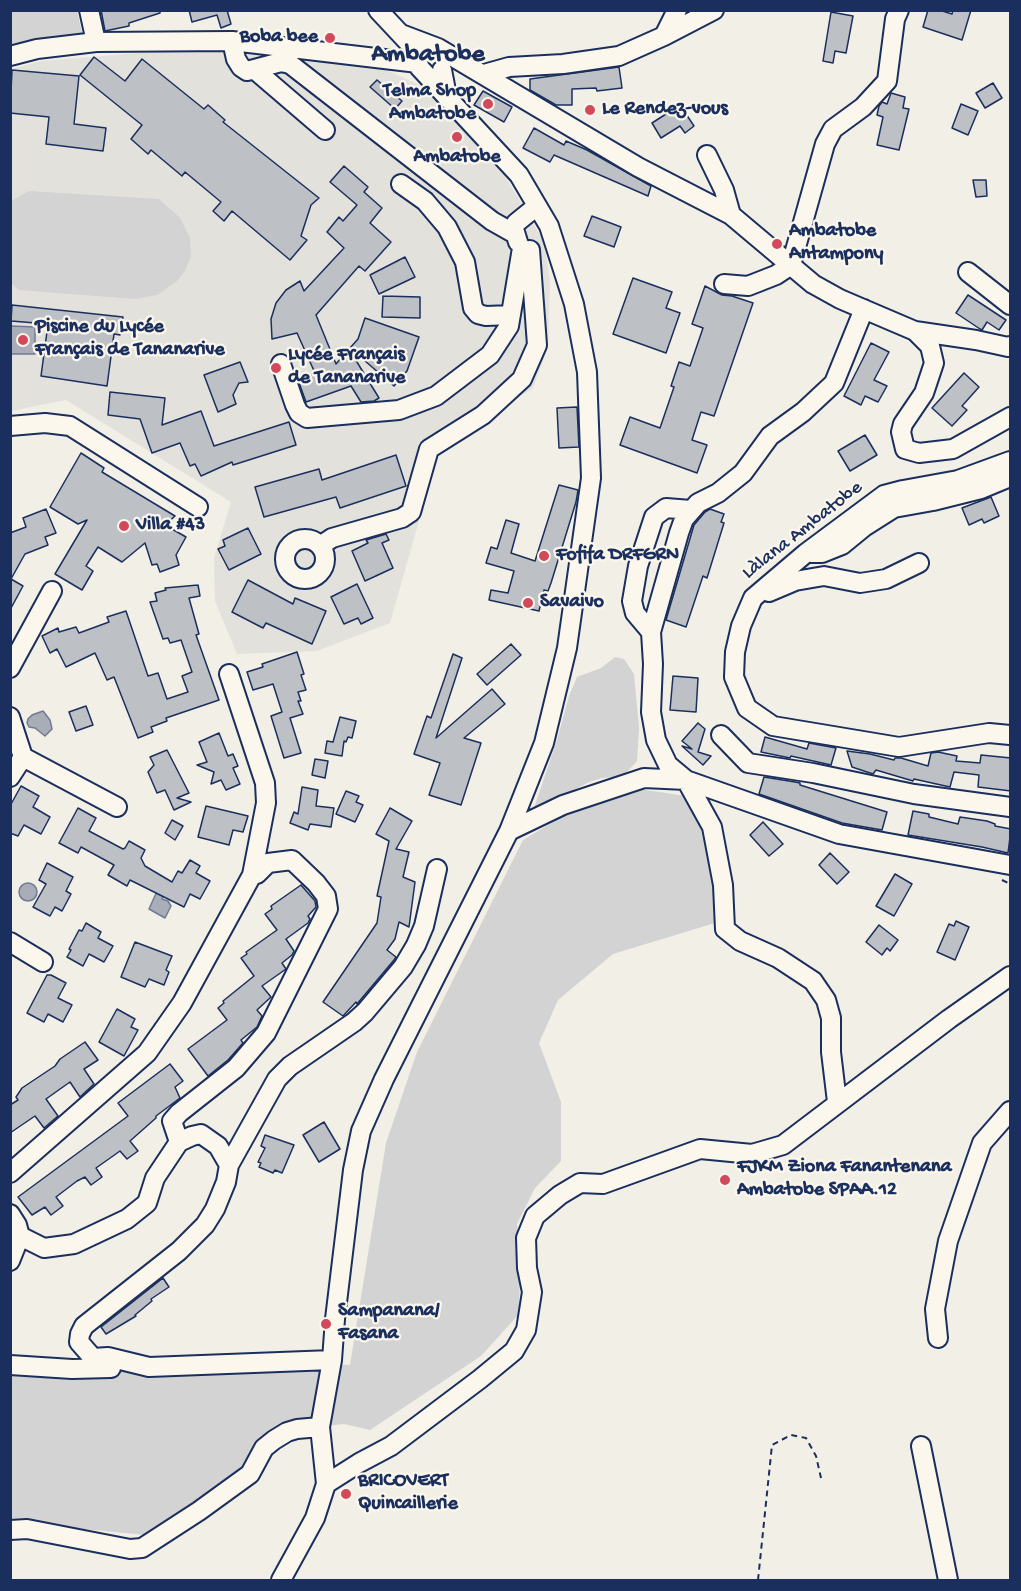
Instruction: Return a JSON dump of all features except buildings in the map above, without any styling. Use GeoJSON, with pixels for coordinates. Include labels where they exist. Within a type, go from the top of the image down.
{"type":"FeatureCollection","features":[{"type":"Feature","properties":{"kind":"street"},"geometry":{"type":"LineString","coordinates":[[89,10],[96,42]]}},
{"type":"Feature","properties":{"kind":"street"},"geometry":{"type":"LineString","coordinates":[[281,1581],[315,1518],[326,1484],[320,1427],[332,1360],[351,1182],[361,1131],[384,1079],[509,831],[544,743],[567,648],[591,478],[587,372],[574,304],[549,226],[519,175],[447,96],[436,61],[401,34],[378,10]]}},
{"type":"Feature","properties":{"kind":"street"},"geometry":{"type":"LineString","coordinates":[[664,36],[676,10]]}},
{"type":"Feature","properties":{"kind":"street"},"geometry":{"type":"LineString","coordinates":[[484,74],[509,67],[563,64],[620,56],[714,10]]}},
{"type":"Feature","properties":{"kind":"street"},"geometry":{"type":"LineString","coordinates":[[724,284],[748,286],[776,275],[791,265],[825,144],[833,129],[863,107],[887,81],[895,19],[899,10]]}},
{"type":"Feature","properties":{"kind":"street"},"geometry":{"type":"LineString","coordinates":[[232,41],[236,59],[241,67],[248,71],[281,62],[290,64],[522,244],[555,244]]}},
{"type":"Feature","properties":{"kind":"street"},"geometry":{"type":"LineString","coordinates":[[10,56],[37,49],[96,42],[232,41],[436,61],[484,74],[638,166],[731,215],[813,284],[840,299],[915,332],[976,340],[1008,348],[1011,346]]}},
{"type":"Feature","properties":{"kind":"street"},"geometry":{"type":"LineString","coordinates":[[255,70],[325,130]]}},
{"type":"Feature","properties":{"kind":"street"},"geometry":{"type":"LineString","coordinates":[[707,155],[724,190],[731,215]]}},
{"type":"Feature","properties":{"kind":"street"},"geometry":{"type":"LineString","coordinates":[[400,184],[425,201],[447,227],[465,262],[473,308],[478,314],[511,315]]}},
{"type":"Feature","properties":{"kind":"street"},"geometry":{"type":"LineString","coordinates":[[320,546],[332,538],[402,518],[411,512],[429,449],[483,415],[522,380],[537,345],[522,244],[516,223],[537,206]]}},
{"type":"Feature","properties":{"kind":"street"},"geometry":{"type":"LineString","coordinates":[[281,364],[295,405],[302,417],[399,410],[436,396],[490,355],[509,326],[522,244]]}},
{"type":"Feature","properties":{"kind":"street"},"geometry":{"type":"LineString","coordinates":[[968,272],[1011,305]]}},
{"type":"Feature","properties":{"kind":"street"},"geometry":{"type":"LineString","coordinates":[[837,1102],[831,1052],[831,1018],[826,1000],[813,981],[778,958],[740,941],[726,929],[723,885],[712,827],[686,780],[668,765],[656,740],[651,712],[653,664],[651,632],[684,519],[698,503],[718,493],[743,473],[770,436],[803,412],[834,382],[864,309]]}},
{"type":"Feature","properties":{"kind":"street"},"geometry":{"type":"LineString","coordinates":[[915,332],[930,346],[934,363],[924,393],[903,424],[901,432],[905,448],[919,453],[953,449],[1011,417]]}},
{"type":"Feature","properties":{"kind":"street"},"geometry":{"type":"LineString","coordinates":[[10,426],[45,423],[70,426],[198,507]]}},
{"type":"Feature","properties":{"kind":"street","name":"Làlana Ambatobe"},"geometry":{"type":"LineString","coordinates":[[1011,461],[958,480],[884,495],[806,554],[753,598],[741,626],[735,652],[734,677],[747,708],[773,726],[899,747],[989,733],[1011,735]]}},
{"type":"Feature","properties":{"kind":"street"},"geometry":{"type":"LineString","coordinates":[[806,554],[822,553],[842,545],[864,527],[894,508],[981,489],[1011,477]]}},
{"type":"Feature","properties":{"kind":"street"},"geometry":{"type":"LineString","coordinates":[[651,632],[635,613],[632,601],[638,566],[654,517],[666,508],[691,510]]}},
{"type":"Feature","properties":{"kind":"street"},"geometry":{"type":"LineString","coordinates":[[753,598],[795,581],[824,576],[860,583],[886,579],[919,563]]}},
{"type":"Feature","properties":{"kind":"street"},"geometry":{"type":"LineString","coordinates":[[638,566],[666,579]]}},
{"type":"Feature","properties":{"kind":"street"},"geometry":{"type":"LineString","coordinates":[[10,668],[52,591]]}},
{"type":"Feature","properties":{"kind":"street"},"geometry":{"type":"LineString","coordinates":[[10,1173],[147,1053],[182,1003],[252,875],[266,803],[265,783],[229,674]]}},
{"type":"Feature","properties":{"kind":"street"},"geometry":{"type":"LineString","coordinates":[[10,717],[22,757],[117,807]]}},
{"type":"Feature","properties":{"kind":"street"},"geometry":{"type":"LineString","coordinates":[[721,735],[748,763],[813,773],[914,794],[1011,807]]}},
{"type":"Feature","properties":{"kind":"street"},"geometry":{"type":"LineString","coordinates":[[10,777],[22,757]]}},
{"type":"Feature","properties":{"kind":"street"},"geometry":{"type":"LineString","coordinates":[[509,831],[563,805],[644,778],[686,780],[839,834],[1011,865]]}},
{"type":"Feature","properties":{"kind":"street"},"geometry":{"type":"LineString","coordinates":[[179,1142],[172,1121],[236,1068],[266,1033],[328,909],[326,896],[292,860],[268,863],[257,874],[252,875]]}},
{"type":"Feature","properties":{"kind":"street"},"geometry":{"type":"LineString","coordinates":[[149,1367],[108,1357],[93,1358],[79,1342],[80,1334],[90,1320],[179,1251],[205,1225],[222,1194],[229,1165],[277,1078],[290,1066],[354,1022],[403,967],[417,945],[424,927],[437,869]]}},
{"type":"Feature","properties":{"kind":"street"},"geometry":{"type":"LineString","coordinates":[[10,942],[43,962]]}},
{"type":"Feature","properties":{"kind":"street"},"geometry":{"type":"LineString","coordinates":[[326,1484],[391,1446],[514,1351],[526,1330],[532,1293],[527,1268],[526,1238],[535,1216],[560,1195],[580,1184],[603,1184],[700,1149],[752,1154],[783,1145],[837,1102],[1011,976]]}},
{"type":"Feature","properties":{"kind":"street"},"geometry":{"type":"LineString","coordinates":[[938,1338],[935,1309],[948,1241],[982,1143],[1011,1111]]}},
{"type":"Feature","properties":{"kind":"street"},"geometry":{"type":"LineString","coordinates":[[20,1236],[44,1248],[74,1244],[127,1219],[147,1203],[155,1178],[179,1142],[192,1136],[201,1134],[219,1146],[229,1165]]}},
{"type":"Feature","properties":{"kind":"street"},"geometry":{"type":"LineString","coordinates":[[10,1214],[18,1225],[20,1236],[10,1261]]}},
{"type":"Feature","properties":{"kind":"street"},"geometry":{"type":"LineString","coordinates":[[10,1365],[72,1369],[332,1360]]}},
{"type":"Feature","properties":{"kind":"street"},"geometry":{"type":"LineString","coordinates":[[10,1530],[27,1529],[130,1549],[142,1548],[250,1474],[264,1448],[274,1440],[297,1429],[320,1427]]}},
{"type":"Feature","properties":{"kind":"street"},"geometry":{"type":"LineString","coordinates":[[921,1446],[948,1581]]}},
{"type":"Feature","properties":{"kind":"path"},"geometry":{"type":"LineString","coordinates":[[758,1581],[772,1445],[791,1435],[807,1438],[816,1456],[821,1478]]}},
{"type":"Feature","properties":{"kind":"shaded area"},"geometry":{"type":"Polygon","coordinates":[[[11,11],[77,11],[83,37],[34,40],[11,47],[11,11]]]}},
{"type":"Feature","properties":{"kind":"shaded area","name":"Lycée Français de Tananarive"},"geometry":{"type":"Polygon","coordinates":[[[237,45],[378,66],[428,89],[492,154],[544,242],[550,282],[548,347],[533,388],[473,427],[437,457],[390,623],[317,651],[237,654],[215,601],[214,558],[231,502],[66,400],[11,411],[11,69],[41,61],[237,45]]]}},
{"type":"Feature","properties":{"kind":"shaded area"},"geometry":{"type":"Polygon","coordinates":[[[29,191],[159,199],[180,218],[190,238],[191,256],[185,271],[176,282],[157,295],[135,299],[19,290],[11,283],[11,201],[29,191]]]}},
{"type":"Feature","properties":{"kind":"shaded area","name":"Piscine du Lycée Français de Tananarive"},"geometry":{"type":"Polygon","coordinates":[[[11,326],[35,327],[35,354],[11,354],[11,326]]]}},
{"type":"Feature","properties":{"kind":"shaded area"},"geometry":{"type":"Polygon","coordinates":[[[615,657],[624,659],[634,674],[639,728],[637,761],[622,777],[602,778],[589,782],[534,808],[577,677],[601,668],[615,657]]]}},
{"type":"Feature","properties":{"kind":"shaded area"},"geometry":{"type":"Polygon","coordinates":[[[43,711],[50,720],[52,729],[45,736],[35,728],[29,727],[27,723],[32,715],[43,711]]]}},
{"type":"Feature","properties":{"kind":"shaded area"},"geometry":{"type":"Polygon","coordinates":[[[639,789],[686,796],[710,849],[715,923],[613,954],[558,1000],[539,1043],[561,1102],[561,1161],[535,1188],[517,1224],[520,1265],[519,1314],[481,1356],[370,1430],[344,1424],[287,1430],[218,1489],[145,1535],[11,1522],[10,1365],[100,1371],[214,1363],[350,1365],[386,1143],[417,1052],[523,840],[570,812],[639,789]]]}},
{"type":"Feature","properties":{"kind":"shaded area"},"geometry":{"type":"Polygon","coordinates":[[[28,883],[34,886],[37,892],[34,898],[28,901],[22,898],[19,892],[22,886],[28,883]]]}},
{"type":"Feature","properties":{"kind":"shaded area"},"geometry":{"type":"Polygon","coordinates":[[[158,889],[166,892],[162,899],[168,901],[171,906],[165,918],[149,909],[158,889]]]}},
{"type":"Feature","properties":{"kind":"place","name":"Boba bee"},"geometry":{"type":"Point","coordinates":[330,38]}},
{"type":"Feature","properties":{"kind":"place","name":"Telma Shop Ambatobe"},"geometry":{"type":"Point","coordinates":[488,104]}},
{"type":"Feature","properties":{"kind":"place","name":"Le Rendez-vous"},"geometry":{"type":"Point","coordinates":[590,110]}},
{"type":"Feature","properties":{"kind":"place","name":"Ambatobe"},"geometry":{"type":"Point","coordinates":[457,137]}},
{"type":"Feature","properties":{"kind":"place","name":"Ambatobe Antampony"},"geometry":{"type":"Point","coordinates":[777,244]}},
{"type":"Feature","properties":{"kind":"place","name":"Piscine du Lycée Français de Tananarive"},"geometry":{"type":"Point","coordinates":[23,340]}},
{"type":"Feature","properties":{"kind":"place","name":"Lycée Français de Tananarive"},"geometry":{"type":"Point","coordinates":[276,368]}},
{"type":"Feature","properties":{"kind":"place","name":"Villa #43"},"geometry":{"type":"Point","coordinates":[124,526]}},
{"type":"Feature","properties":{"kind":"place","name":"Fofifa DRFGRN"},"geometry":{"type":"Point","coordinates":[544,556]}},
{"type":"Feature","properties":{"kind":"place","name":"Savaivo"},"geometry":{"type":"Point","coordinates":[528,603]}},
{"type":"Feature","properties":{"kind":"place","name":"FJKM Ziona Fanantenana Ambatobe SPAA.12"},"geometry":{"type":"Point","coordinates":[725,1180]}},
{"type":"Feature","properties":{"kind":"place","name":"Sampanana/ Fasana"},"geometry":{"type":"Point","coordinates":[326,1324]}},
{"type":"Feature","properties":{"kind":"place","name":"BRICOVERT Quincaillerie"},"geometry":{"type":"Point","coordinates":[346,1494]}},
{"type":"Feature","properties":{"kind":"district","name":"Ambatobe"},"geometry":{"type":"Point","coordinates":[428,56]}}]}
